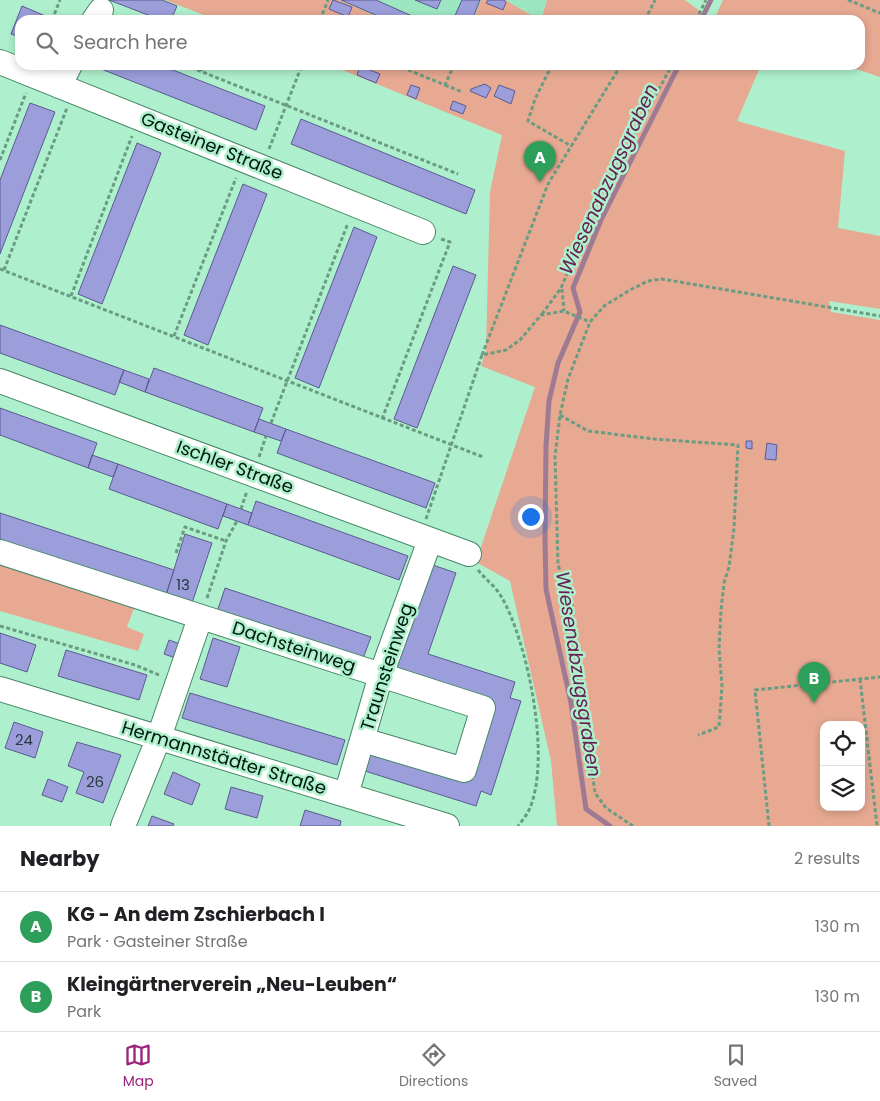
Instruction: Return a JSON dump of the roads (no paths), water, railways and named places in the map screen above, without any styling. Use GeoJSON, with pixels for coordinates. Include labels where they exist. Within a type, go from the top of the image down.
{"type":"FeatureCollection","features":[{"type":"Feature","properties":{"kind":"street","name":"Gasteiner Straße"},"geometry":{"type":"LineString","coordinates":[[0,62],[15,68]]}},
{"type":"Feature","properties":{"kind":"street","name":"Gasteiner Straße"},"geometry":{"type":"LineString","coordinates":[[20,70],[33,75],[67,81],[139,117],[423,232]]}},
{"type":"Feature","properties":{"kind":"street","name":"Ischler Straße"},"geometry":{"type":"LineString","coordinates":[[0,381],[438,537],[473,561]]}},
{"type":"Feature","properties":{"kind":"street","name":"Traunsteinweg"},"geometry":{"type":"LineString","coordinates":[[346,796],[381,675],[438,537]]}},
{"type":"Feature","properties":{"kind":"street","name":"Dachsteinweg"},"geometry":{"type":"LineString","coordinates":[[0,552],[483,708],[464,770],[363,740]]}},
{"type":"Feature","properties":{"kind":"street"},"geometry":{"type":"LineString","coordinates":[[124,826],[159,737],[200,618]]}},
{"type":"Feature","properties":{"kind":"street","name":"Hermannstädter Straße"},"geometry":{"type":"LineString","coordinates":[[0,689],[447,826]]}},
{"type":"Feature","properties":{"kind":"waterway","name":"Wiesenabzugsgraben"},"geometry":{"type":"LineString","coordinates":[[704,15],[711,0]]}},
{"type":"Feature","properties":{"kind":"waterway","name":"Wiesenabzugsgraben"},"geometry":{"type":"LineString","coordinates":[[610,826],[586,809],[571,703],[546,589],[546,446],[549,401],[558,363],[580,312],[573,288],[601,220],[676,70]]}},
{"type":"Feature","properties":{"kind":"place","name":"KG - An dem Zschierbach I"},"geometry":{"type":"Point","coordinates":[540,182]}},
{"type":"Feature","properties":{"kind":"place","name":"Kleingärtnerverein „Neu-Leuben“"},"geometry":{"type":"Point","coordinates":[814,703]}}]}
